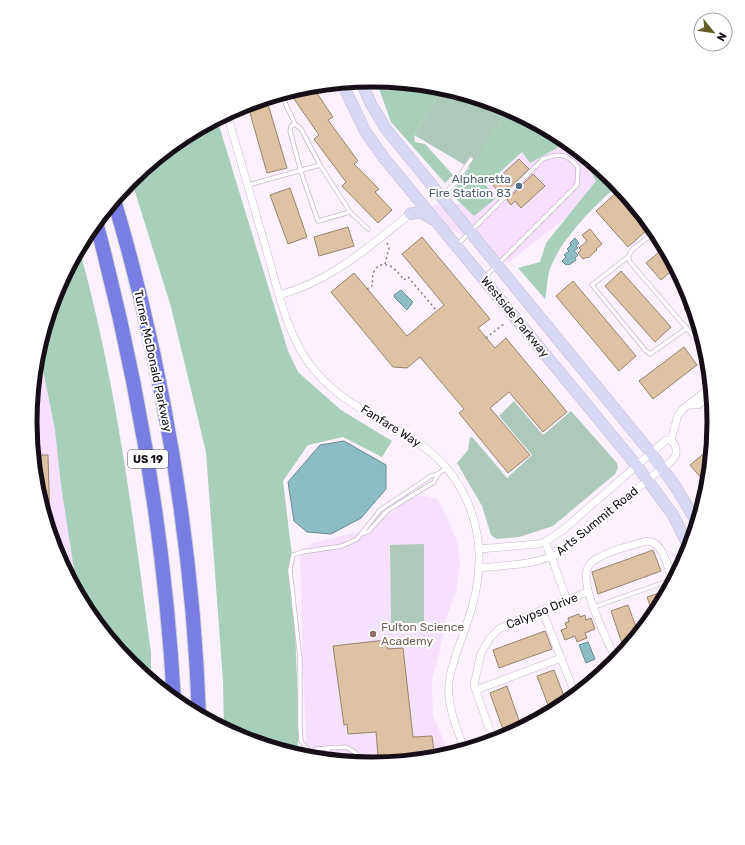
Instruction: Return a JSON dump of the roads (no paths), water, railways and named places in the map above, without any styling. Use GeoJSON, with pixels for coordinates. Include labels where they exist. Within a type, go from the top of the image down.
{"type":"FeatureCollection","features":[{"type":"Feature","properties":{"kind":"highway","name":"Turner McDonald Parkway"},"geometry":{"type":"LineString","coordinates":[[116,206],[148,332],[173,463],[187,571],[198,709]]}},
{"type":"Feature","properties":{"kind":"highway","name":"Turner McDonald Parkway"},"geometry":{"type":"LineString","coordinates":[[98,230],[126,344],[145,441],[163,574],[173,693]]}},
{"type":"Feature","properties":{"kind":"main road","name":"Westside Parkway"},"geometry":{"type":"LineString","coordinates":[[364,87],[371,104],[386,129],[470,232],[499,265],[519,292],[651,453],[684,499],[694,517]]}},
{"type":"Feature","properties":{"kind":"main road","name":"Westside Parkway"},"geometry":{"type":"LineString","coordinates":[[345,89],[366,131],[384,158],[637,466],[673,515],[686,541]]}},
{"type":"Feature","properties":{"kind":"main road"},"geometry":{"type":"LineString","coordinates":[[412,191],[413,201],[410,214],[420,212],[440,225]]}},
{"type":"Feature","properties":{"kind":"street","name":"Fanfare Way"},"geometry":{"type":"LineString","coordinates":[[229,120],[279,295],[292,334],[306,360],[325,382],[345,398],[418,441],[447,468],[458,483],[470,508],[479,549],[479,568],[476,595],[454,661],[449,683],[453,718],[463,746]]}},
{"type":"Feature","properties":{"kind":"street"},"geometry":{"type":"LineString","coordinates":[[279,295],[320,280],[366,249],[410,214]]}},
{"type":"Feature","properties":{"kind":"street"},"geometry":{"type":"LineString","coordinates":[[671,440],[678,415],[688,405],[706,394]]}},
{"type":"Feature","properties":{"kind":"street","name":"Arts Summit Road"},"geometry":{"type":"LineString","coordinates":[[479,549],[528,546],[545,542],[563,530],[666,440],[671,440],[675,444],[677,450],[675,458],[570,546],[552,558],[479,568]]}},
{"type":"Feature","properties":{"kind":"street","name":"Calypso Drive"},"geometry":{"type":"LineString","coordinates":[[492,736],[474,685],[482,653],[490,638],[499,629],[588,592],[586,574],[591,563],[605,555],[647,541],[652,541],[660,546],[670,576]]}},
{"type":"Feature","properties":{"kind":"street"},"geometry":{"type":"LineString","coordinates":[[545,542],[552,558],[566,601]]}},
{"type":"Feature","properties":{"kind":"street"},"geometry":{"type":"LineString","coordinates":[[588,592],[614,655]]}},
{"type":"Feature","properties":{"kind":"street"},"geometry":{"type":"LineString","coordinates":[[542,610],[574,691]]}},
{"type":"Feature","properties":{"kind":"street"},"geometry":{"type":"LineString","coordinates":[[476,690],[561,658]]}},
{"type":"Feature","properties":{"kind":"lane"},"geometry":{"type":"LineString","coordinates":[[283,99],[295,124],[301,129],[320,165],[350,212],[368,229]]}},
{"type":"Feature","properties":{"kind":"lane"},"geometry":{"type":"LineString","coordinates":[[295,124],[291,126],[290,131],[301,172],[318,221],[350,212]]}},
{"type":"Feature","properties":{"kind":"lane"},"geometry":{"type":"LineString","coordinates":[[456,245],[543,159],[556,154],[570,158],[578,167],[577,185],[484,279]]}},
{"type":"Feature","properties":{"kind":"lane"},"geometry":{"type":"LineString","coordinates":[[441,197],[455,183],[471,159]]}},
{"type":"Feature","properties":{"kind":"lane"},"geometry":{"type":"LineString","coordinates":[[248,185],[301,172],[320,165]]}},
{"type":"Feature","properties":{"kind":"lane"},"geometry":{"type":"LineString","coordinates":[[651,235],[634,249],[628,257],[592,285],[645,350],[650,354],[687,328]]}},
{"type":"Feature","properties":{"kind":"lane"},"geometry":{"type":"LineString","coordinates":[[628,257],[630,262],[698,341]]}},
{"type":"Feature","properties":{"kind":"lane"},"geometry":{"type":"LineString","coordinates":[[310,752],[301,741],[300,659],[290,570],[293,555],[302,552],[342,546],[357,539],[380,510],[431,476],[438,474],[447,468]]}},
{"type":"Feature","properties":{"kind":"lane"},"geometry":{"type":"LineString","coordinates":[[363,533],[368,532],[387,511],[434,482],[438,474]]}},
{"type":"Feature","properties":{"kind":"lane"},"geometry":{"type":"LineString","coordinates":[[594,607],[666,584]]}},
{"type":"Feature","properties":{"kind":"lane"},"geometry":{"type":"LineString","coordinates":[[328,748],[329,755]]}},
{"type":"Feature","properties":{"kind":"lane"},"geometry":{"type":"LineString","coordinates":[[312,753],[316,749],[350,748],[357,754],[358,757]]}},
{"type":"Feature","properties":{"kind":"water"},"geometry":{"type":"Polygon","coordinates":[[[575,238],[579,243],[576,246],[578,248],[574,251],[578,255],[575,258],[576,260],[569,265],[566,265],[562,261],[566,257],[564,255],[569,251],[567,249],[575,238]]]}},
{"type":"Feature","properties":{"kind":"water"},"geometry":{"type":"Polygon","coordinates":[[[401,290],[413,302],[407,310],[395,298],[394,295],[401,290]]]}},
{"type":"Feature","properties":{"kind":"water"},"geometry":{"type":"Polygon","coordinates":[[[344,441],[386,465],[386,489],[361,518],[331,534],[307,532],[294,521],[288,482],[320,445],[344,441]]]}},
{"type":"Feature","properties":{"kind":"water"},"geometry":{"type":"Polygon","coordinates":[[[588,642],[595,659],[586,663],[579,645],[588,642]]]}},
{"type":"Feature","properties":{"kind":"place","name":"Alpharetta Fire Station 83"},"geometry":{"type":"Point","coordinates":[519,186]}},
{"type":"Feature","properties":{"kind":"place","name":"Fulton Science Academy"},"geometry":{"type":"Point","coordinates":[373,634]}}]}
